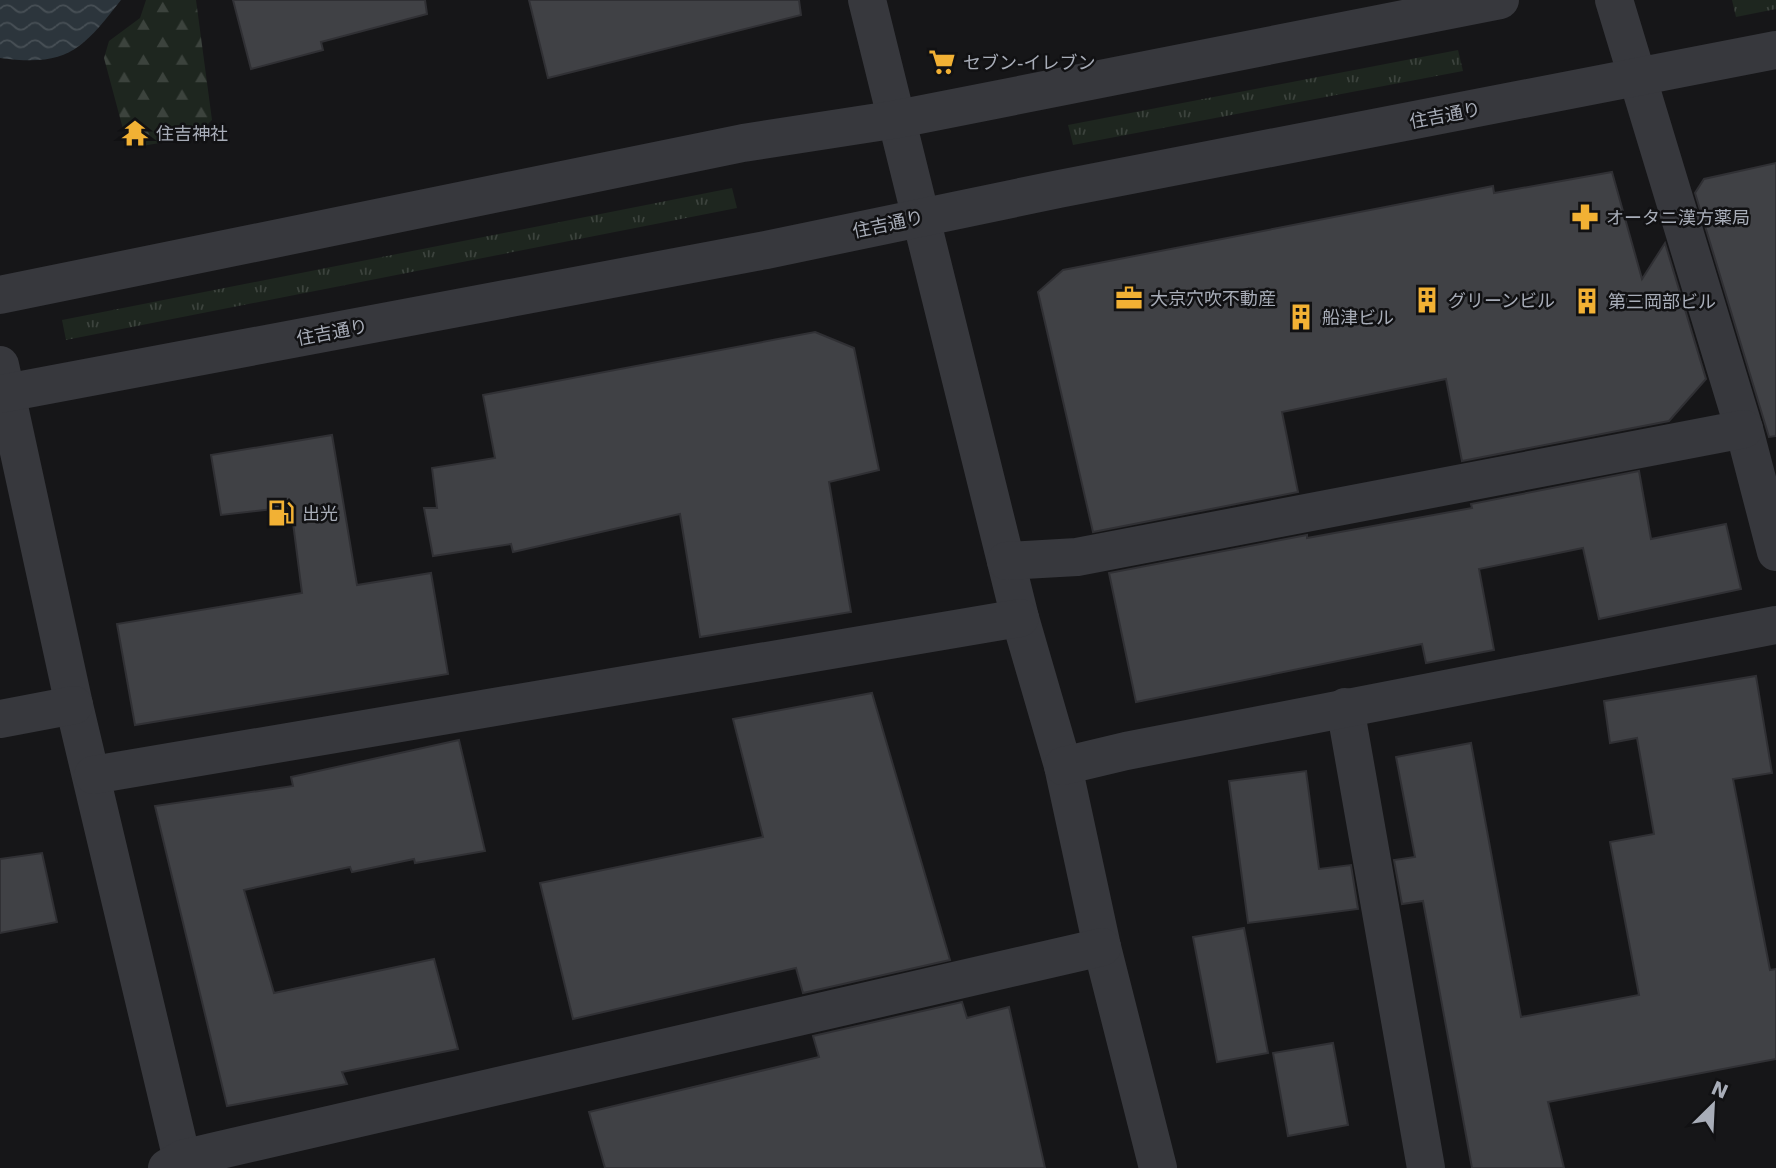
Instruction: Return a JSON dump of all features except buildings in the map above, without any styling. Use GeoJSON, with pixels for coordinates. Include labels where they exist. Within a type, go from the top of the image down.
{"type":"FeatureCollection","features":[{"type":"Feature","properties":{"kind":"street"},"geometry":{"type":"LineString","coordinates":[[867,0],[1020,618],[1063,766],[1102,947],[1157,1168]]}},
{"type":"Feature","properties":{"kind":"street"},"geometry":{"type":"LineString","coordinates":[[0,295],[743,143],[898,119],[1500,0]]}},
{"type":"Feature","properties":{"kind":"street"},"geometry":{"type":"LineString","coordinates":[[1614,0],[1756,439],[1776,552]]}},
{"type":"Feature","properties":{"kind":"street","name":"住吉通り"},"geometry":{"type":"LineString","coordinates":[[2,384],[752,253],[922,217],[1776,50]]}},
{"type":"Feature","properties":{"kind":"street"},"geometry":{"type":"LineString","coordinates":[[2,384],[74,705],[93,775],[177,1165],[1102,947]]}},
{"type":"Feature","properties":{"kind":"street"},"geometry":{"type":"LineString","coordinates":[[1006,561],[1077,557],[1756,439]]}},
{"type":"Feature","properties":{"kind":"street"},"geometry":{"type":"LineString","coordinates":[[93,775],[1020,618]]}},
{"type":"Feature","properties":{"kind":"street"},"geometry":{"type":"LineString","coordinates":[[1063,766],[1345,707],[1776,625]]}},
{"type":"Feature","properties":{"kind":"street"},"geometry":{"type":"LineString","coordinates":[[0,719],[74,705]]}},
{"type":"Feature","properties":{"kind":"street"},"geometry":{"type":"LineString","coordinates":[[1345,707],[1426,1168]]}},
{"type":"Feature","properties":{"kind":"green space"},"geometry":{"type":"Polygon","coordinates":[[[146,0],[196,0],[212,120],[195,137],[142,146],[123,129],[104,58],[109,41],[140,18],[146,0]]]}},
{"type":"Feature","properties":{"kind":"green space"},"geometry":{"type":"Polygon","coordinates":[[[1732,0],[1776,0],[1776,9],[1736,17],[1732,0]]]}},
{"type":"Feature","properties":{"kind":"green space"},"geometry":{"type":"Polygon","coordinates":[[[1458,50],[1463,71],[1073,145],[1068,125],[1458,50]]]}},
{"type":"Feature","properties":{"kind":"green space"},"geometry":{"type":"Polygon","coordinates":[[[732,188],[737,208],[66,340],[62,320],[732,188]]]}},
{"type":"Feature","properties":{"kind":"water"},"geometry":{"type":"Polygon","coordinates":[[[0,0],[121,0],[95,31],[71,51],[42,60],[23,60],[0,58],[0,0]]]}},
{"type":"Feature","properties":{"kind":"place","name":"セブン-イレブン"},"geometry":{"type":"Point","coordinates":[942,62]}},
{"type":"Feature","properties":{"kind":"place","name":"住吉神社"},"geometry":{"type":"Point","coordinates":[135,133]}},
{"type":"Feature","properties":{"kind":"place","name":"オータニ漢方薬局"},"geometry":{"type":"Point","coordinates":[1585,217]}},
{"type":"Feature","properties":{"kind":"place","name":"大京穴吹不動産"},"geometry":{"type":"Point","coordinates":[1129,298]}},
{"type":"Feature","properties":{"kind":"place","name":"グリーンビル"},"geometry":{"type":"Point","coordinates":[1427,300]}},
{"type":"Feature","properties":{"kind":"place","name":"第三岡部ビル"},"geometry":{"type":"Point","coordinates":[1587,301]}},
{"type":"Feature","properties":{"kind":"place","name":"船津ビル"},"geometry":{"type":"Point","coordinates":[1301,317]}},
{"type":"Feature","properties":{"kind":"place","name":"出光"},"geometry":{"type":"Point","coordinates":[281,513]}}]}
